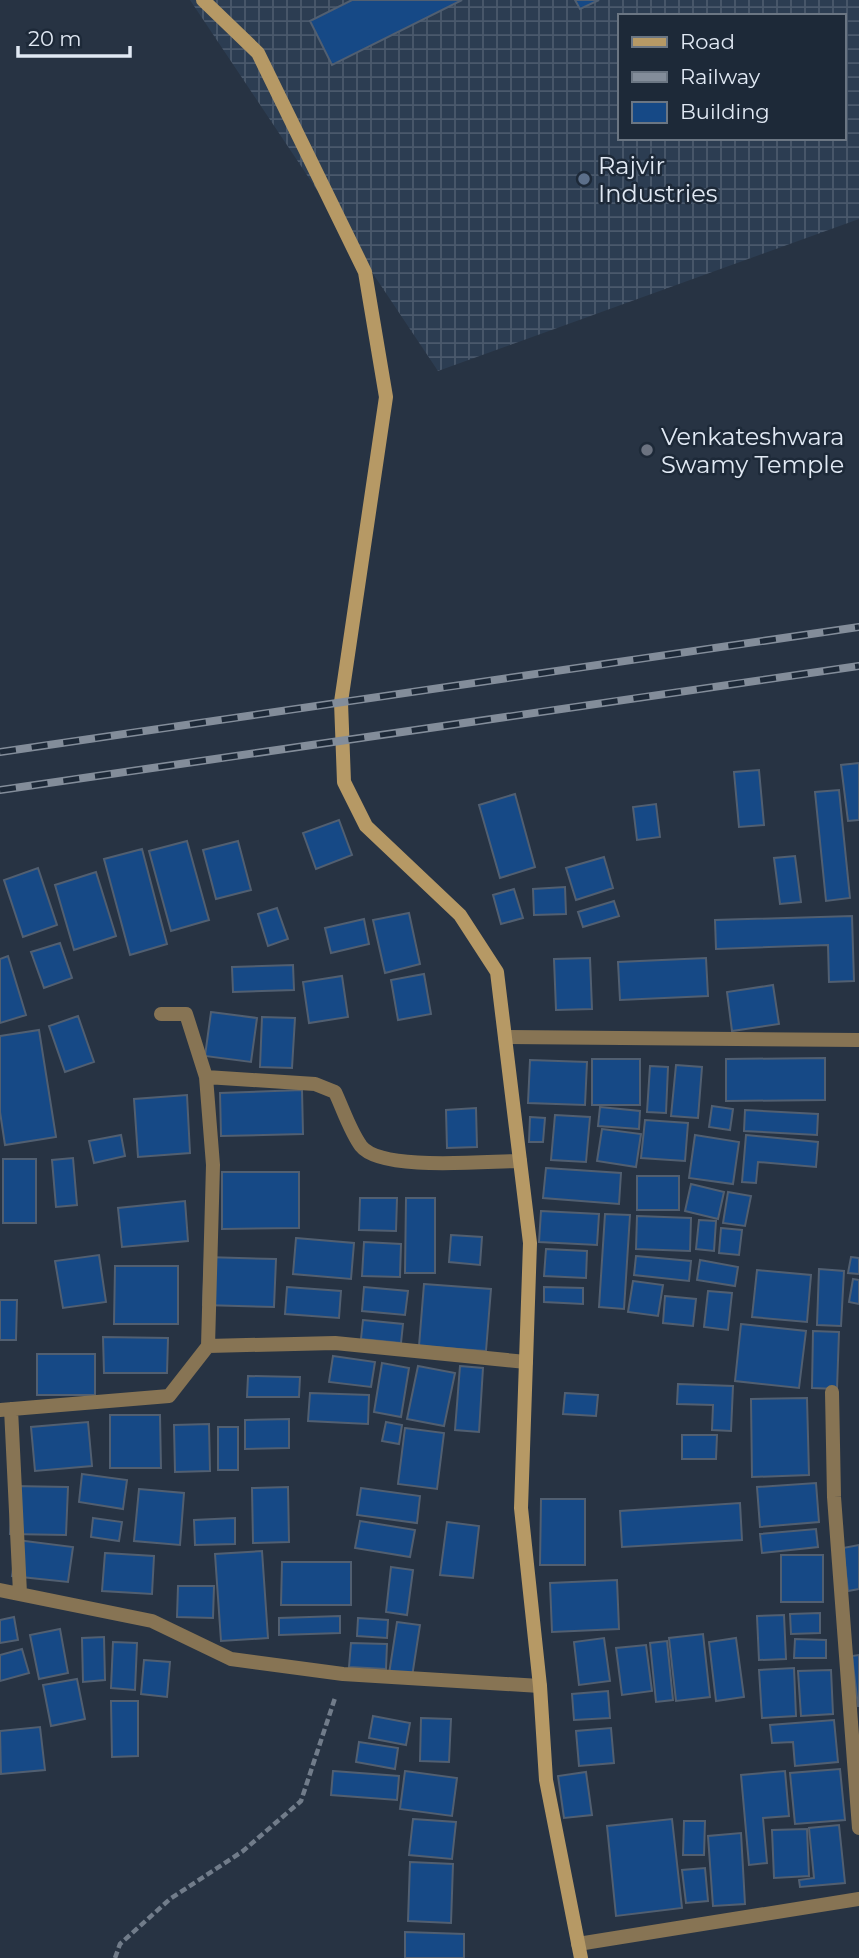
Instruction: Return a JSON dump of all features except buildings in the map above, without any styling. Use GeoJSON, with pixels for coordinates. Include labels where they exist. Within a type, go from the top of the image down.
{"type":"FeatureCollection","features":[{"type":"Feature","properties":{"kind":"street"},"geometry":{"type":"LineString","coordinates":[[202,0],[258,53],[365,272],[386,397],[341,702],[344,782],[366,826],[460,915],[497,972],[530,1243],[521,1508],[540,1686],[546,1780],[580,1951],[859,1899]]}},
{"type":"Feature","properties":{"kind":"street"},"geometry":{"type":"LineString","coordinates":[[20,1593],[5,1410],[169,1396],[208,1346],[213,1165],[206,1077],[186,1014],[161,1014]]}},
{"type":"Feature","properties":{"kind":"street"},"geometry":{"type":"LineString","coordinates":[[505,1037],[859,1040]]}},
{"type":"Feature","properties":{"kind":"street"},"geometry":{"type":"LineString","coordinates":[[206,1077],[315,1084],[335,1092],[362,1147],[376,1156],[402,1162],[520,1161]]}},
{"type":"Feature","properties":{"kind":"street"},"geometry":{"type":"LineString","coordinates":[[208,1346],[335,1343],[526,1362]]}},
{"type":"Feature","properties":{"kind":"street"},"geometry":{"type":"LineString","coordinates":[[832,1392],[834,1497],[859,1828]]}},
{"type":"Feature","properties":{"kind":"street"},"geometry":{"type":"LineString","coordinates":[[0,1590],[152,1621],[231,1659],[343,1674],[540,1686]]}},
{"type":"Feature","properties":{"kind":"path"},"geometry":{"type":"LineString","coordinates":[[115,1958],[120,1944],[170,1899],[243,1851],[301,1801],[343,1674]]}},
{"type":"Feature","properties":{"kind":"shaded area","name":"Rajvir Industries"},"geometry":{"type":"Polygon","coordinates":[[[190,0],[859,0],[859,219],[438,371],[190,0]]]}},
{"type":"Feature","properties":{"kind":"railway"},"geometry":{"type":"LineString","coordinates":[[0,752],[859,627]]}},
{"type":"Feature","properties":{"kind":"railway"},"geometry":{"type":"LineString","coordinates":[[0,790],[859,666]]}},
{"type":"Feature","properties":{"kind":"place","name":"Rajvir Industries"},"geometry":{"type":"Point","coordinates":[584,179]}},
{"type":"Feature","properties":{"kind":"place","name":"Venkateshwara Swamy Temple"},"geometry":{"type":"Point","coordinates":[647,450]}}]}
